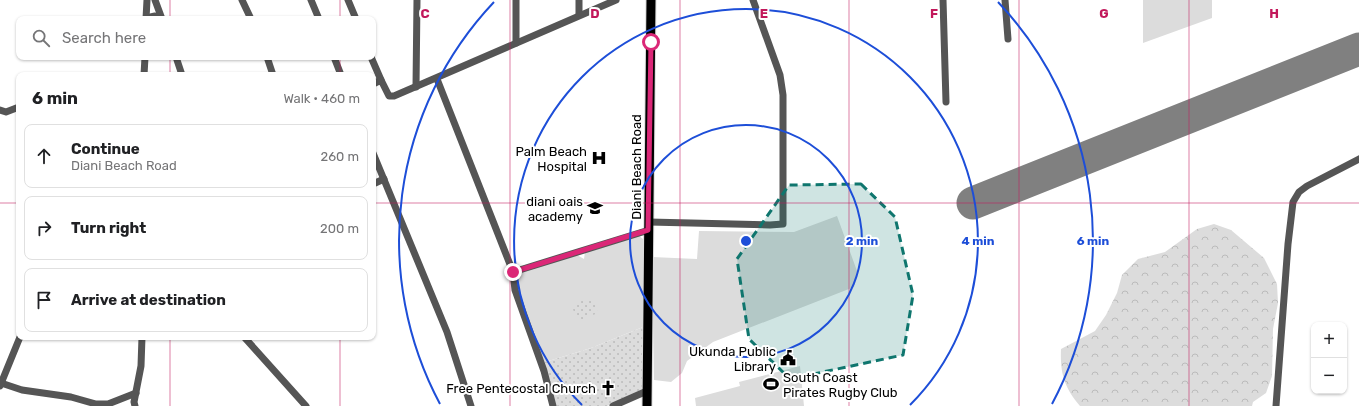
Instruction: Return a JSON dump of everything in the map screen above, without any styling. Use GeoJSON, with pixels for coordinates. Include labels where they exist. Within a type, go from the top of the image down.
{"type":"FeatureCollection","features":[{"type":"Feature","properties":{"kind":"main road","name":"Diani Beach Road"},"geometry":{"type":"LineString","coordinates":[[647,406],[651,0]]}},
{"type":"Feature","properties":{"kind":"street"},"geometry":{"type":"LineString","coordinates":[[146,16],[147,0]]}},
{"type":"Feature","properties":{"kind":"street"},"geometry":{"type":"LineString","coordinates":[[155,0],[161,16]]}},
{"type":"Feature","properties":{"kind":"street"},"geometry":{"type":"LineString","coordinates":[[242,0],[250,16]]}},
{"type":"Feature","properties":{"kind":"street"},"geometry":{"type":"LineString","coordinates":[[311,0],[318,16]]}},
{"type":"Feature","properties":{"kind":"street"},"geometry":{"type":"LineString","coordinates":[[348,0],[355,16]]}},
{"type":"Feature","properties":{"kind":"street"},"geometry":{"type":"LineString","coordinates":[[416,87],[418,0]]}},
{"type":"Feature","properties":{"kind":"street"},"geometry":{"type":"LineString","coordinates":[[516,0],[516,43]]}},
{"type":"Feature","properties":{"kind":"street"},"geometry":{"type":"LineString","coordinates":[[579,0],[579,15]]}},
{"type":"Feature","properties":{"kind":"street"},"geometry":{"type":"LineString","coordinates":[[372,60],[381,80],[391,97],[437,79],[579,15],[616,0]]}},
{"type":"Feature","properties":{"kind":"street"},"geometry":{"type":"LineString","coordinates":[[513,272],[649,226],[783,224],[783,95],[780,75],[753,0]]}},
{"type":"Feature","properties":{"kind":"street"},"geometry":{"type":"LineString","coordinates":[[943,0],[946,102]]}},
{"type":"Feature","properties":{"kind":"street"},"geometry":{"type":"LineString","coordinates":[[1005,0],[1008,39]]}},
{"type":"Feature","properties":{"kind":"street"},"geometry":{"type":"LineString","coordinates":[[144,72],[145,60]]}},
{"type":"Feature","properties":{"kind":"street"},"geometry":{"type":"LineString","coordinates":[[177,60],[181,72]]}},
{"type":"Feature","properties":{"kind":"street"},"geometry":{"type":"LineString","coordinates":[[268,60],[272,72]]}},
{"type":"Feature","properties":{"kind":"street"},"geometry":{"type":"LineString","coordinates":[[335,60],[339,72]]}},
{"type":"Feature","properties":{"kind":"street"},"geometry":{"type":"LineString","coordinates":[[437,79],[513,272],[515,290],[544,371],[553,406]]}},
{"type":"Feature","properties":{"kind":"street"},"geometry":{"type":"LineString","coordinates":[[376,82],[381,80]]}},
{"type":"Feature","properties":{"kind":"street"},"geometry":{"type":"LineString","coordinates":[[0,110],[6,112],[16,108]]}},
{"type":"Feature","properties":{"kind":"street"},"geometry":{"type":"LineString","coordinates":[[1276,406],[1288,244],[1293,202],[1299,192],[1307,186],[1359,159]]}},
{"type":"Feature","properties":{"kind":"street"},"geometry":{"type":"LineString","coordinates":[[376,160],[447,332],[471,406]]}},
{"type":"Feature","properties":{"kind":"street"},"geometry":{"type":"LineString","coordinates":[[376,183],[384,179]]}},
{"type":"Feature","properties":{"kind":"street"},"geometry":{"type":"LineString","coordinates":[[19,340],[0,384],[22,390],[72,397],[96,404],[108,404],[136,393]]}},
{"type":"Feature","properties":{"kind":"street"},"geometry":{"type":"LineString","coordinates":[[135,406],[134,402],[141,366],[142,340]]}},
{"type":"Feature","properties":{"kind":"street"},"geometry":{"type":"LineString","coordinates":[[247,340],[306,406]]}},
{"type":"Feature","properties":{"kind":"street"},"geometry":{"type":"LineString","coordinates":[[613,406],[647,391]]}},
{"type":"Feature","properties":{"kind":"highlighted area"},"geometry":{"type":"Polygon","coordinates":[[[861,184],[895,217],[913,295],[903,355],[790,379],[749,339],[737,259],[789,185],[861,184]]]}},
{"type":"Feature","properties":{"kind":"green space"},"geometry":{"type":"Polygon","coordinates":[[[1143,0],[1212,0],[1212,18],[1143,43],[1143,0]]]}},
{"type":"Feature","properties":{"kind":"green space"},"geometry":{"type":"Polygon","coordinates":[[[837,216],[857,271],[854,287],[713,342],[687,361],[682,373],[671,382],[654,380],[652,257],[697,259],[699,231],[794,232],[837,216]]]}},
{"type":"Feature","properties":{"kind":"green space"},"geometry":{"type":"Polygon","coordinates":[[[1214,224],[1231,230],[1264,258],[1277,284],[1278,303],[1273,329],[1272,376],[1266,393],[1253,402],[1252,406],[1080,406],[1070,392],[1062,373],[1061,349],[1095,331],[1106,315],[1117,293],[1122,275],[1138,259],[1165,252],[1197,229],[1214,224]]]}},
{"type":"Feature","properties":{"kind":"green space"},"geometry":{"type":"Polygon","coordinates":[[[638,235],[643,239],[643,327],[591,348],[542,363],[515,288],[517,273],[577,255],[584,259],[585,252],[638,235]]]}},
{"type":"Feature","properties":{"kind":"green space"},"geometry":{"type":"Polygon","coordinates":[[[592,297],[598,313],[578,321],[571,305],[592,297]]]}},
{"type":"Feature","properties":{"kind":"green space"},"geometry":{"type":"Polygon","coordinates":[[[643,327],[644,391],[607,406],[555,406],[542,363],[591,348],[643,327]]]}},
{"type":"Feature","properties":{"kind":"green space","name":"South Coast Pirates Rugby Club"},"geometry":{"type":"Polygon","coordinates":[[[800,366],[804,406],[696,406],[695,398],[740,386],[739,382],[800,366]]]}},
{"type":"Feature","properties":{"kind":"runway"},"geometry":{"type":"LineString","coordinates":[[973,203],[1359,49]]}},
{"type":"Feature","properties":{"kind":"place","name":"Palm Beach Hospital"},"geometry":{"type":"Point","coordinates":[599,158]}},
{"type":"Feature","properties":{"kind":"place","name":"diani oais academy"},"geometry":{"type":"Point","coordinates":[595,208]}},
{"type":"Feature","properties":{"kind":"place","name":"Ukunda Public Library"},"geometry":{"type":"Point","coordinates":[788,358]}},
{"type":"Feature","properties":{"kind":"place","name":"South Coast Pirates Rugby Club"},"geometry":{"type":"Point","coordinates":[771,384]}},
{"type":"Feature","properties":{"kind":"place","name":"Free Pentecostal Church"},"geometry":{"type":"Point","coordinates":[608,388]}},
{"type":"Feature","properties":{"kind":"route"},"geometry":{"type":"LineString","coordinates":[[513,272],[648,230],[651,42]]}}]}
